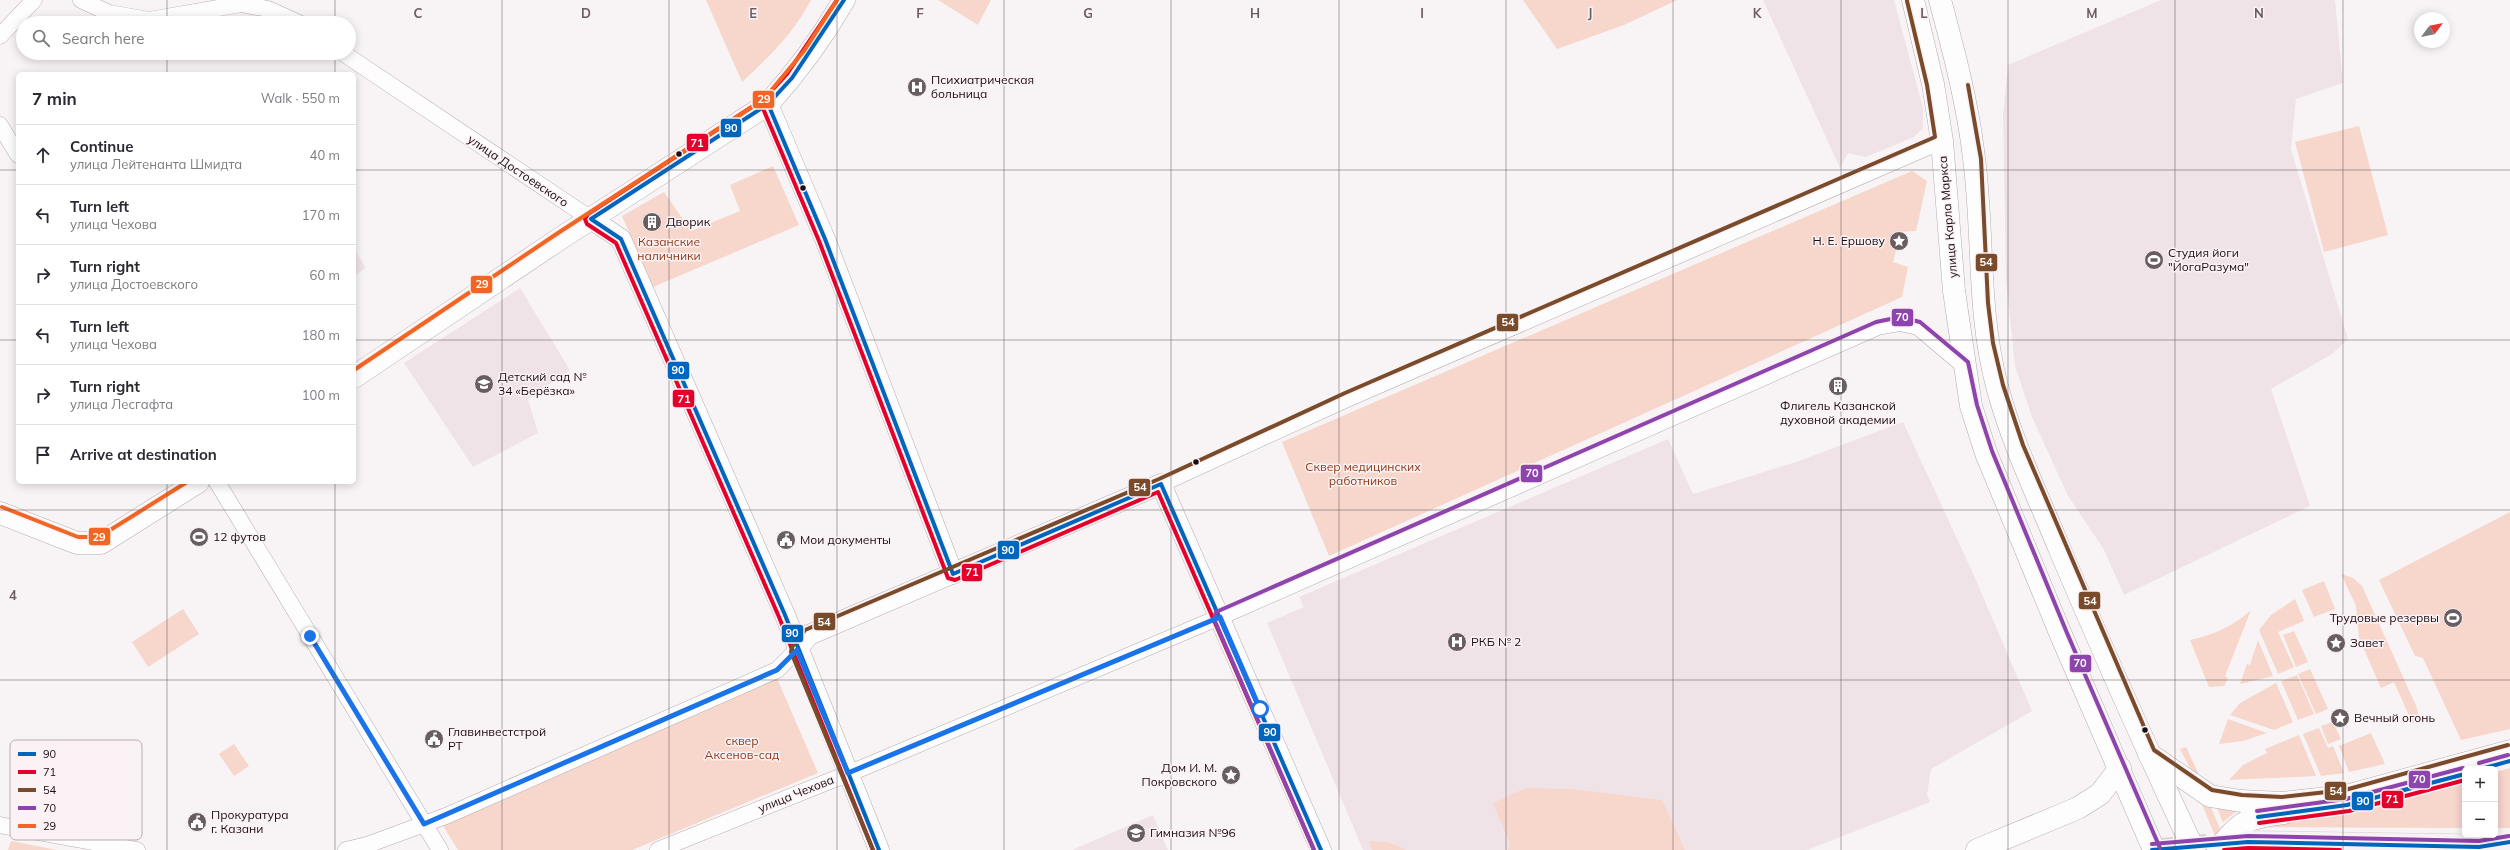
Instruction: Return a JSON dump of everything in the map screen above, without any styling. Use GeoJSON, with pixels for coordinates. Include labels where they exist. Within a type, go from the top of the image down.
{"type":"FeatureCollection","features":[{"type":"Feature","properties":{"kind":"main road"},"geometry":{"type":"LineString","coordinates":[[356,376],[591,219],[768,104],[792,78],[826,30],[844,0]]}},
{"type":"Feature","properties":{"kind":"main road","name":"улица Карла Маркса"},"geometry":{"type":"LineString","coordinates":[[1913,0],[1933,84],[1942,140],[1954,291],[1963,365],[1971,406],[1986,453],[2061,635],[2120,768],[2154,850]]}},
{"type":"Feature","properties":{"kind":"main road"},"geometry":{"type":"LineString","coordinates":[[1940,0],[1959,71],[1975,159],[1982,304],[1987,344],[1997,387],[2017,447],[2115,679],[2194,850]]}},
{"type":"Feature","properties":{"kind":"main road"},"geometry":{"type":"LineString","coordinates":[[0,513],[77,543],[101,543],[195,484]]}},
{"type":"Feature","properties":{"kind":"main road"},"geometry":{"type":"LineString","coordinates":[[2149,754],[2210,796],[2241,801],[2282,803],[2346,796],[2510,751]]}},
{"type":"Feature","properties":{"kind":"main road"},"geometry":{"type":"LineString","coordinates":[[2492,766],[2510,761]]}},
{"type":"Feature","properties":{"kind":"main road"},"geometry":{"type":"LineString","coordinates":[[1977,850],[2078,808],[2100,794],[2120,768]]}},
{"type":"Feature","properties":{"kind":"main road"},"geometry":{"type":"LineString","coordinates":[[2218,850],[2230,832],[2242,822],[2254,817],[2347,805],[2462,775]]}},
{"type":"Feature","properties":{"kind":"main road"},"geometry":{"type":"LineString","coordinates":[[2248,842],[2479,847],[2510,846]]}},
{"type":"Feature","properties":{"kind":"main road"},"geometry":{"type":"LineString","coordinates":[[2479,847],[2510,842]]}},
{"type":"Feature","properties":{"kind":"street"},"geometry":{"type":"LineString","coordinates":[[19,16],[34,0]]}},
{"type":"Feature","properties":{"kind":"street"},"geometry":{"type":"LineString","coordinates":[[81,0],[109,13],[126,16]]}},
{"type":"Feature","properties":{"kind":"street"},"geometry":{"type":"LineString","coordinates":[[172,16],[241,4],[268,9],[284,16]]}},
{"type":"Feature","properties":{"kind":"street"},"geometry":{"type":"LineString","coordinates":[[0,36],[16,19]]}},
{"type":"Feature","properties":{"kind":"street","name":"улица Достоевского"},"geometry":{"type":"LineString","coordinates":[[353,60],[621,239],[785,615],[797,650],[879,850]]}},
{"type":"Feature","properties":{"kind":"street"},"geometry":{"type":"LineString","coordinates":[[768,104],[825,239],[953,574]]}},
{"type":"Feature","properties":{"kind":"street"},"geometry":{"type":"LineString","coordinates":[[0,125],[16,152]]}},
{"type":"Feature","properties":{"kind":"street"},"geometry":{"type":"LineString","coordinates":[[346,850],[367,845],[424,824],[777,670],[797,650],[809,635],[1161,484],[1348,399],[1942,140]]}},
{"type":"Feature","properties":{"kind":"street","name":"улица Чехова"},"geometry":{"type":"LineString","coordinates":[[658,850],[848,773],[1220,617],[1878,327],[1900,323],[1918,327],[1963,365]]}},
{"type":"Feature","properties":{"kind":"street"},"geometry":{"type":"LineString","coordinates":[[218,484],[440,850]]}},
{"type":"Feature","properties":{"kind":"street"},"geometry":{"type":"LineString","coordinates":[[1161,484],[1321,850]]}},
{"type":"Feature","properties":{"kind":"street"},"geometry":{"type":"LineString","coordinates":[[0,825],[10,827]]}},
{"type":"Feature","properties":{"kind":"street"},"geometry":{"type":"LineString","coordinates":[[82,840],[137,850]]}},
{"type":"Feature","properties":{"kind":"shaded area"},"geometry":{"type":"Polygon","coordinates":[[[1763,0],[1894,0],[1923,108],[1923,128],[1914,137],[1866,157],[1848,153],[1840,168],[1763,0]]]}},
{"type":"Feature","properties":{"kind":"shaded area"},"geometry":{"type":"Polygon","coordinates":[[[2161,0],[2335,0],[2343,83],[2296,99],[2291,149],[2348,339],[2332,354],[2271,389],[2310,506],[2124,595],[2103,548],[2068,496],[2032,417],[2015,366],[2006,279],[2003,115],[2008,65],[2161,0]]]}},
{"type":"Feature","properties":{"kind":"shaded area"},"geometry":{"type":"Polygon","coordinates":[[[356,252],[366,268],[356,275],[356,252]]]}},
{"type":"Feature","properties":{"kind":"shaded area","name":"Детский сад № 34 «Берёзка»"},"geometry":{"type":"Polygon","coordinates":[[[520,288],[570,370],[528,399],[538,433],[473,467],[404,363],[520,288]]]}},
{"type":"Feature","properties":{"kind":"shaded area"},"geometry":{"type":"Polygon","coordinates":[[[1903,422],[1972,571],[2032,711],[1931,769],[1927,795],[1930,802],[1807,850],[1363,850],[1267,623],[1304,607],[1299,597],[1668,439],[1693,494],[1799,461],[1903,422]]]}},
{"type":"Feature","properties":{"kind":"shaded area","name":"Гимназия №96"},"geometry":{"type":"Polygon","coordinates":[[[1153,815],[1168,850],[1072,850],[1153,815]]]}},
{"type":"Feature","properties":{"kind":"green space"},"geometry":{"type":"Polygon","coordinates":[[[706,0],[811,0],[789,34],[742,82],[706,0]]]}},
{"type":"Feature","properties":{"kind":"green space"},"geometry":{"type":"Polygon","coordinates":[[[938,0],[991,0],[978,25],[938,0]]]}},
{"type":"Feature","properties":{"kind":"green space"},"geometry":{"type":"Polygon","coordinates":[[[1523,0],[1677,0],[1624,25],[1557,49],[1523,0]]]}},
{"type":"Feature","properties":{"kind":"green space"},"geometry":{"type":"Polygon","coordinates":[[[2359,126],[2388,235],[2324,252],[2295,142],[2359,126]]]}},
{"type":"Feature","properties":{"kind":"green space","name":"Казанские наличники"},"geometry":{"type":"Polygon","coordinates":[[[773,166],[799,225],[653,287],[622,216],[664,192],[691,231],[740,211],[730,185],[773,166]]]}},
{"type":"Feature","properties":{"kind":"green space","name":"Сквер медицинских работников"},"geometry":{"type":"Polygon","coordinates":[[[1912,171],[1927,181],[1916,231],[1901,232],[1893,262],[1908,267],[1902,297],[1329,556],[1282,442],[1912,171]]]}},
{"type":"Feature","properties":{"kind":"green space","name":"Трудовые резервы"},"geometry":{"type":"Polygon","coordinates":[[[2510,512],[2510,729],[2461,740],[2423,658],[2415,656],[2379,580],[2510,512]]]}},
{"type":"Feature","properties":{"kind":"green space"},"geometry":{"type":"Polygon","coordinates":[[[2341,574],[2353,578],[2362,586],[2417,708],[2418,714],[2413,724],[2394,682],[2381,688],[2359,638],[2356,606],[2341,574]]]}},
{"type":"Feature","properties":{"kind":"green space"},"geometry":{"type":"Polygon","coordinates":[[[2324,581],[2335,609],[2314,617],[2302,590],[2324,581]]]}},
{"type":"Feature","properties":{"kind":"green space"},"geometry":{"type":"Polygon","coordinates":[[[2295,599],[2304,621],[2278,632],[2294,667],[2278,674],[2259,630],[2271,615],[2295,599]]]}},
{"type":"Feature","properties":{"kind":"green space"},"geometry":{"type":"Polygon","coordinates":[[[183,609],[199,634],[148,667],[132,642],[183,609]]]}},
{"type":"Feature","properties":{"kind":"green space"},"geometry":{"type":"Polygon","coordinates":[[[2251,610],[2225,676],[2228,678],[2224,686],[2209,687],[2190,640],[2223,629],[2238,621],[2251,610]]]}},
{"type":"Feature","properties":{"kind":"green space"},"geometry":{"type":"Polygon","coordinates":[[[2294,631],[2308,662],[2296,667],[2283,635],[2294,631]]]}},
{"type":"Feature","properties":{"kind":"green space"},"geometry":{"type":"Polygon","coordinates":[[[2258,640],[2273,676],[2240,684],[2247,664],[2250,665],[2258,640]]]}},
{"type":"Feature","properties":{"kind":"green space"},"geometry":{"type":"Polygon","coordinates":[[[2310,669],[2328,709],[2316,714],[2298,674],[2310,669]]]}},
{"type":"Feature","properties":{"kind":"green space"},"geometry":{"type":"Polygon","coordinates":[[[2297,675],[2314,714],[2298,720],[2281,681],[2297,675]]]}},
{"type":"Feature","properties":{"kind":"green space","name":"сквер Аксенов-сад"},"geometry":{"type":"Polygon","coordinates":[[[776,676],[818,773],[632,850],[458,850],[442,824],[776,676]]]}},
{"type":"Feature","properties":{"kind":"green space"},"geometry":{"type":"Polygon","coordinates":[[[2276,683],[2293,722],[2274,730],[2230,715],[2240,703],[2276,683]]]}},
{"type":"Feature","properties":{"kind":"green space"},"geometry":{"type":"Polygon","coordinates":[[[2228,719],[2267,733],[2243,741],[2219,744],[2228,719]]]}},
{"type":"Feature","properties":{"kind":"green space"},"geometry":{"type":"Polygon","coordinates":[[[2333,722],[2341,739],[2328,744],[2321,726],[2333,722]]]}},
{"type":"Feature","properties":{"kind":"green space"},"geometry":{"type":"Polygon","coordinates":[[[2319,728],[2328,748],[2333,746],[2344,773],[2321,776],[2303,734],[2319,728]]]}},
{"type":"Feature","properties":{"kind":"green space"},"geometry":{"type":"Polygon","coordinates":[[[2371,733],[2385,764],[2349,772],[2339,746],[2371,733]]]}},
{"type":"Feature","properties":{"kind":"green space"},"geometry":{"type":"Polygon","coordinates":[[[2299,735],[2316,776],[2229,780],[2243,765],[2267,753],[2265,749],[2299,735]]]}},
{"type":"Feature","properties":{"kind":"green space"},"geometry":{"type":"Polygon","coordinates":[[[234,744],[249,766],[234,776],[219,754],[234,744]]]}},
{"type":"Feature","properties":{"kind":"green space"},"geometry":{"type":"Polygon","coordinates":[[[2186,747],[2203,783],[2191,770],[2180,749],[2186,747]]]}},
{"type":"Feature","properties":{"kind":"green space"},"geometry":{"type":"Polygon","coordinates":[[[2510,768],[2510,828],[2498,828],[2498,771],[2510,768]]]}},
{"type":"Feature","properties":{"kind":"green space"},"geometry":{"type":"Polygon","coordinates":[[[2462,781],[2462,828],[2245,827],[2259,822],[2310,817],[2462,781]]]}},
{"type":"Feature","properties":{"kind":"green space"},"geometry":{"type":"Polygon","coordinates":[[[1526,788],[1570,789],[1662,800],[1685,850],[1508,850],[1510,844],[1493,803],[1526,788]]]}},
{"type":"Feature","properties":{"kind":"green space"},"geometry":{"type":"Polygon","coordinates":[[[2197,792],[2207,798],[2220,829],[2215,836],[2197,792]]]}},
{"type":"Feature","properties":{"kind":"green space"},"geometry":{"type":"Polygon","coordinates":[[[2216,806],[2237,811],[2223,822],[2216,806]]]}},
{"type":"Feature","properties":{"kind":"green space"},"geometry":{"type":"Polygon","coordinates":[[[11,841],[57,850],[8,850],[11,841]]]}},
{"type":"Feature","properties":{"kind":"green space"},"geometry":{"type":"Polygon","coordinates":[[[1369,841],[1388,842],[1406,850],[1372,850],[1369,841]]]}},
{"type":"Feature","properties":{"kind":"tunnel"},"geometry":{"type":"LineString","coordinates":[[2152,850],[2239,842]]}},
{"type":"Feature","properties":{"kind":"transit line","name":"71"},"geometry":{"type":"LineString","coordinates":[[837,0],[787,74],[764,99],[588,214],[585,219],[587,224],[616,243],[779,617],[873,850]]}},
{"type":"Feature","properties":{"kind":"transit line","name":"29"},"geometry":{"type":"LineString","coordinates":[[356,369],[558,233],[764,99],[804,51],[837,0]]}},
{"type":"Feature","properties":{"kind":"transit line","name":"90"},"geometry":{"type":"LineString","coordinates":[[844,0],[792,78],[768,104],[591,219],[621,239],[785,615],[879,850]]}},
{"type":"Feature","properties":{"kind":"transit line","name":"54"},"geometry":{"type":"LineString","coordinates":[[873,850],[791,652],[792,647],[805,630],[1159,479],[1345,393],[1935,137],[1927,85],[1907,1]]}},
{"type":"Feature","properties":{"kind":"transit line","name":"54"},"geometry":{"type":"LineString","coordinates":[[1968,85],[1981,159],[1988,303],[1993,343],[2003,385],[2023,445],[2154,750],[2212,790],[2242,795],[2282,797],[2345,790],[2508,745]]}},
{"type":"Feature","properties":{"kind":"transit line","name":"90"},"geometry":{"type":"LineString","coordinates":[[768,104],[825,239],[953,574],[1161,484],[1321,850]]}},
{"type":"Feature","properties":{"kind":"transit line","name":"71"},"geometry":{"type":"LineString","coordinates":[[762,106],[819,241],[948,578],[955,580],[1158,492],[1314,850]]}},
{"type":"Feature","properties":{"kind":"transit line","name":"70"},"geometry":{"type":"LineString","coordinates":[[1314,850],[1214,619],[1216,612],[1876,322],[1900,317],[1920,322],[1968,362],[1977,405],[1992,451],[2067,633],[2160,848]]}},
{"type":"Feature","properties":{"kind":"transit line","name":"29"},"geometry":{"type":"LineString","coordinates":[[2,507],[78,537],[99,537],[184,484]]}},
{"type":"Feature","properties":{"kind":"transit line","name":"70"},"geometry":{"type":"LineString","coordinates":[[2479,763],[2508,755]]}},
{"type":"Feature","properties":{"kind":"transit line","name":"90"},"geometry":{"type":"LineString","coordinates":[[2492,766],[2510,761]]}},
{"type":"Feature","properties":{"kind":"transit line","name":"70"},"geometry":{"type":"LineString","coordinates":[[2257,811],[2346,799],[2462,768]]}},
{"type":"Feature","properties":{"kind":"transit line","name":"90"},"geometry":{"type":"LineString","coordinates":[[2258,817],[2347,805],[2462,775]]}},
{"type":"Feature","properties":{"kind":"transit line","name":"71"},"geometry":{"type":"LineString","coordinates":[[2259,823],[2349,811],[2462,781]]}},
{"type":"Feature","properties":{"kind":"transit line","name":"70"},"geometry":{"type":"LineString","coordinates":[[2152,844],[2248,836],[2479,841],[2509,836]]}},
{"type":"Feature","properties":{"kind":"transit line","name":"90"},"geometry":{"type":"LineString","coordinates":[[2152,850],[2248,842],[2479,847],[2510,842]]}},
{"type":"Feature","properties":{"kind":"transit line","name":"71"},"geometry":{"type":"LineString","coordinates":[[2224,850],[2248,848],[2340,850]]}},
{"type":"Feature","properties":{"kind":"place","name":"Психиатрическая больница"},"geometry":{"type":"Point","coordinates":[917,87]}},
{"type":"Feature","properties":{"kind":"place","name":"Дворик"},"geometry":{"type":"Point","coordinates":[652,222]}},
{"type":"Feature","properties":{"kind":"place","name":"Н. Е. Ершову"},"geometry":{"type":"Point","coordinates":[1899,241]}},
{"type":"Feature","properties":{"kind":"place","name":"Студия йоги \"ЙогаРазума\""},"geometry":{"type":"Point","coordinates":[2154,260]}},
{"type":"Feature","properties":{"kind":"place","name":"Детский сад № 34 «Берёзка»"},"geometry":{"type":"Point","coordinates":[484,384]}},
{"type":"Feature","properties":{"kind":"place","name":"Флигель Казанской духовной академии"},"geometry":{"type":"Point","coordinates":[1838,386]}},
{"type":"Feature","properties":{"kind":"place","name":"12 футов"},"geometry":{"type":"Point","coordinates":[199,537]}},
{"type":"Feature","properties":{"kind":"place","name":"Мои документы"},"geometry":{"type":"Point","coordinates":[786,540]}},
{"type":"Feature","properties":{"kind":"place","name":"Трудовые резервы"},"geometry":{"type":"Point","coordinates":[2453,618]}},
{"type":"Feature","properties":{"kind":"place","name":"РКБ № 2"},"geometry":{"type":"Point","coordinates":[1457,642]}},
{"type":"Feature","properties":{"kind":"place","name":"Завет"},"geometry":{"type":"Point","coordinates":[2336,643]}},
{"type":"Feature","properties":{"kind":"place","name":"Вечный огонь"},"geometry":{"type":"Point","coordinates":[2340,718]}},
{"type":"Feature","properties":{"kind":"place","name":"Главинвестстрой РТ"},"geometry":{"type":"Point","coordinates":[434,739]}},
{"type":"Feature","properties":{"kind":"place","name":"Дом И. М. Покровского"},"geometry":{"type":"Point","coordinates":[1231,775]}},
{"type":"Feature","properties":{"kind":"place","name":"Прокуратура г. Казани"},"geometry":{"type":"Point","coordinates":[197,822]}},
{"type":"Feature","properties":{"kind":"place","name":"Гимназия №96"},"geometry":{"type":"Point","coordinates":[1136,833]}},
{"type":"Feature","properties":{"kind":"route"},"geometry":{"type":"LineString","coordinates":[[310,636],[424,824],[446,816],[777,670],[797,650],[848,773],[1220,617],[1260,709]]}}]}
